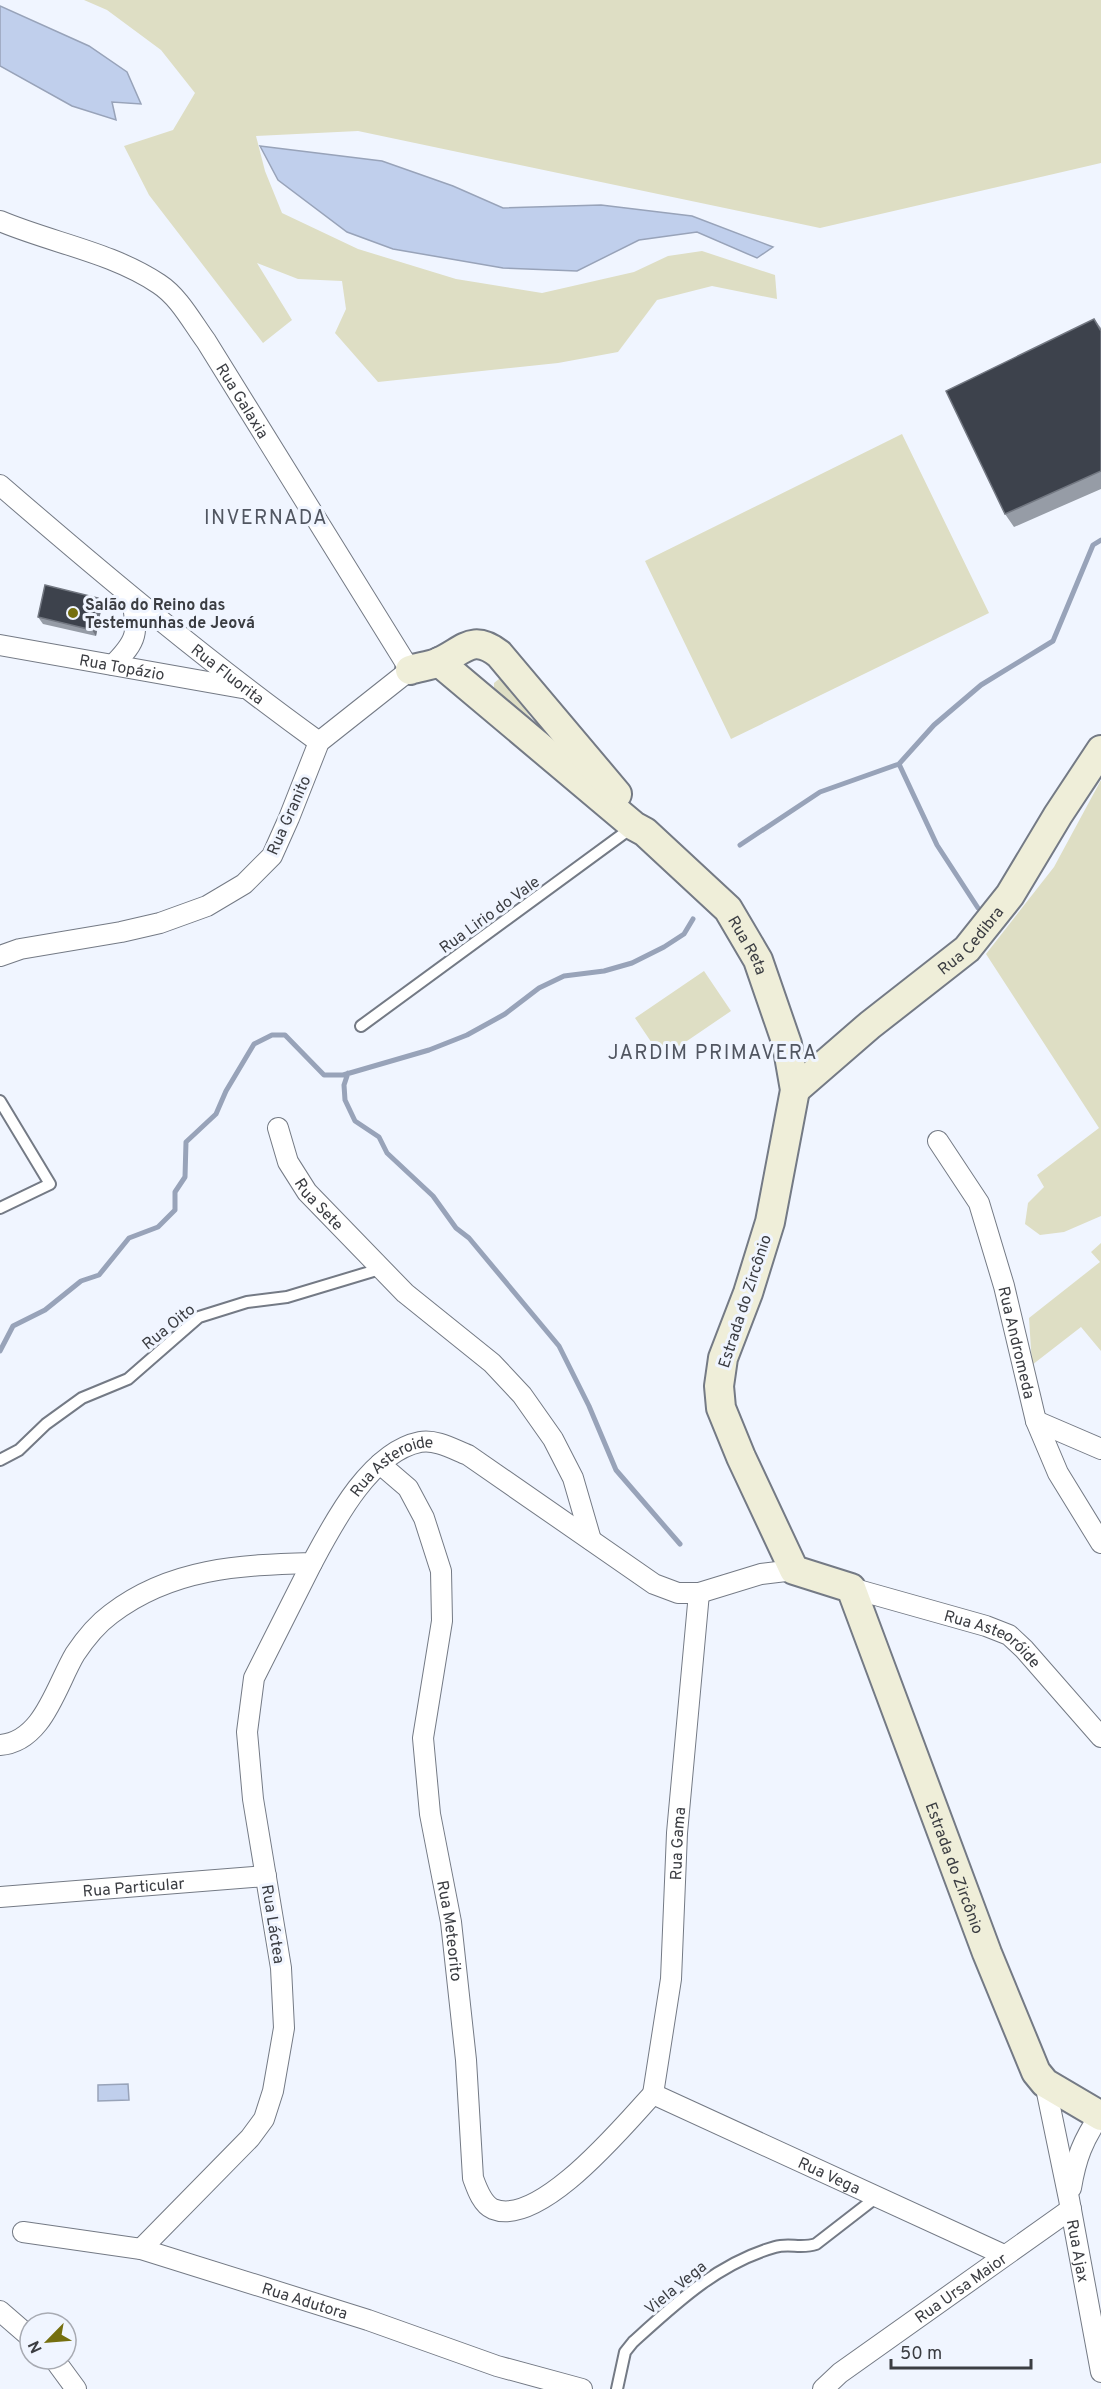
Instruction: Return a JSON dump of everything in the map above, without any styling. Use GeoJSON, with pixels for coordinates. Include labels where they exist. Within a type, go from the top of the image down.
{"type":"FeatureCollection","features":[{"type":"Feature","properties":{"kind":"street","name":"Rua Galaxia"},"geometry":{"type":"LineString","coordinates":[[0,221],[97,254],[128,268],[160,285],[180,306],[206,341],[410,670]]}},
{"type":"Feature","properties":{"kind":"street","name":"Rua Fluorita"},"geometry":{"type":"LineString","coordinates":[[0,485],[132,599],[244,688],[320,742]]}},
{"type":"Feature","properties":{"kind":"street"},"geometry":{"type":"LineString","coordinates":[[113,665],[129,650],[135,638],[137,627],[132,599]]}},
{"type":"Feature","properties":{"kind":"street","name":"Rua Topázio"},"geometry":{"type":"LineString","coordinates":[[0,645],[244,688]]}},
{"type":"Feature","properties":{"kind":"street","name":"Rua Reta"},"geometry":{"type":"LineString","coordinates":[[410,670],[439,662],[472,645],[488,645],[499,654],[639,821],[640,829]]}},
{"type":"Feature","properties":{"kind":"street","name":"Rua Reta"},"geometry":{"type":"LineString","coordinates":[[439,662],[640,829],[728,909],[758,960],[787,1044],[795,1090]]}},
{"type":"Feature","properties":{"kind":"street","name":"Rua Granito"},"geometry":{"type":"LineString","coordinates":[[0,956],[20,949],[160,923],[207,906],[244,884],[272,856],[320,742],[410,670]]}},
{"type":"Feature","properties":{"kind":"street","name":"Rua Cedibra"},"geometry":{"type":"LineString","coordinates":[[795,1090],[870,1025],[967,949],[1010,895],[1058,815],[1101,750]]}},
{"type":"Feature","properties":{"kind":"street","name":"Estrada do Zircônio"},"geometry":{"type":"LineString","coordinates":[[794,1570],[721,1408],[718,1386],[723,1358],[748,1293],[770,1222],[795,1090]]}},
{"type":"Feature","properties":{"kind":"street","name":"Rua Sete"},"geometry":{"type":"LineString","coordinates":[[278,1128],[288,1162],[307,1192],[405,1293],[492,1363],[522,1395],[553,1438],[573,1478],[591,1540]]}},
{"type":"Feature","properties":{"kind":"street","name":"Rua Andromeda"},"geometry":{"type":"LineString","coordinates":[[938,1141],[978,1203],[1004,1286],[1036,1421],[1058,1473],[1101,1543]]}},
{"type":"Feature","properties":{"kind":"street"},"geometry":{"type":"LineString","coordinates":[[1036,1421],[1101,1449]]}},
{"type":"Feature","properties":{"kind":"street","name":"Rua Asteroide"},"geometry":{"type":"LineString","coordinates":[[312,1563],[329,1531],[360,1485],[380,1464],[402,1449],[421,1442],[436,1442],[468,1455],[654,1584],[678,1593],[699,1593],[761,1574],[794,1570],[851,1588]]}},
{"type":"Feature","properties":{"kind":"street","name":"Rua Meteorito"},"geometry":{"type":"LineString","coordinates":[[380,1464],[408,1488],[424,1518],[441,1571],[442,1621],[423,1738],[430,1814],[451,1922],[466,2060],[473,2178],[480,2196],[491,2208],[510,2212],[542,2200],[581,2171],[653,2094]]}},
{"type":"Feature","properties":{"kind":"street"},"geometry":{"type":"LineString","coordinates":[[0,1745],[12,1744],[30,1732],[41,1720],[75,1655],[89,1634],[111,1613],[151,1590],[203,1571],[244,1565],[312,1563]]}},
{"type":"Feature","properties":{"kind":"street","name":"Rua Láctea"},"geometry":{"type":"LineString","coordinates":[[141,2248],[250,2138],[264,2119],[273,2091],[284,2028],[284,2004],[281,1968],[253,1799],[248,1732],[254,1678],[312,1563]]}},
{"type":"Feature","properties":{"kind":"street","name":"Estrada do Zircônio"},"geometry":{"type":"LineString","coordinates":[[851,1588],[987,1953],[1032,2064],[1045,2083],[1100,2115]]}},
{"type":"Feature","properties":{"kind":"street","name":"Rua Asteoróide"},"geometry":{"type":"LineString","coordinates":[[851,1588],[986,1626],[1009,1635],[1101,1737]]}},
{"type":"Feature","properties":{"kind":"street","name":"Rua Gama"},"geometry":{"type":"LineString","coordinates":[[653,2094],[671,1979],[677,1833],[699,1593]]}},
{"type":"Feature","properties":{"kind":"street","name":"Rua Particular"},"geometry":{"type":"LineString","coordinates":[[0,1897],[266,1875]]}},
{"type":"Feature","properties":{"kind":"street","name":"Rua Ajax"},"geometry":{"type":"LineString","coordinates":[[1045,2083],[1101,2372]]}},
{"type":"Feature","properties":{"kind":"street","name":"Rua Vega"},"geometry":{"type":"LineString","coordinates":[[653,2094],[1004,2255]]}},
{"type":"Feature","properties":{"kind":"street","name":"Rua Ajax"},"geometry":{"type":"LineString","coordinates":[[1070,2204],[1074,2166],[1083,2141],[1100,2115]]}},
{"type":"Feature","properties":{"kind":"street","name":"Rua Ursa Maior"},"geometry":{"type":"LineString","coordinates":[[824,2389],[840,2373],[1004,2255],[1070,2204]]}},
{"type":"Feature","properties":{"kind":"street","name":"Rua Adutora"},"geometry":{"type":"LineString","coordinates":[[23,2232],[141,2248],[368,2320],[497,2366],[582,2389]]}},
{"type":"Feature","properties":{"kind":"street"},"geometry":{"type":"LineString","coordinates":[[0,2311],[18,2327]]}},
{"type":"Feature","properties":{"kind":"street"},"geometry":{"type":"LineString","coordinates":[[63,2371],[76,2389]]}},
{"type":"Feature","properties":{"kind":"lane","name":"Rua Lirio do Vale"},"geometry":{"type":"LineString","coordinates":[[362,1026],[640,829]]}},
{"type":"Feature","properties":{"kind":"lane"},"geometry":{"type":"LineString","coordinates":[[0,1101],[13,1119],[50,1184],[0,1208]]}},
{"type":"Feature","properties":{"kind":"lane","name":"Rua Oito"},"geometry":{"type":"LineString","coordinates":[[0,1460],[20,1450],[46,1424],[82,1398],[128,1379],[199,1317],[247,1302],[287,1297],[380,1269]]}},
{"type":"Feature","properties":{"kind":"lane","name":"Viela Vega"},"geometry":{"type":"LineString","coordinates":[[618,2389],[625,2352],[633,2342],[710,2276],[726,2266],[776,2247],[807,2247],[816,2244],[878,2196]]}},
{"type":"Feature","properties":{"kind":"green space"},"geometry":{"type":"Polygon","coordinates":[[[84,0],[1101,0],[1101,163],[820,228],[358,131],[256,136],[265,171],[282,213],[358,249],[456,279],[542,293],[634,272],[668,256],[702,251],[775,275],[777,299],[712,286],[657,300],[618,352],[558,363],[378,382],[335,333],[346,309],[342,281],[298,279],[257,263],[292,320],[263,343],[149,195],[124,146],[173,130],[195,93],[161,50],[107,10],[84,0]]]}},
{"type":"Feature","properties":{"kind":"green space"},"geometry":{"type":"Polygon","coordinates":[[[902,434],[989,613],[731,739],[645,561],[902,434]]]}},
{"type":"Feature","properties":{"kind":"green space"},"geometry":{"type":"Polygon","coordinates":[[[503,679],[557,754],[494,690],[494,683],[503,679]]]}},
{"type":"Feature","properties":{"kind":"green space"},"geometry":{"type":"Polygon","coordinates":[[[1101,780],[1101,1216],[1064,1232],[1040,1235],[1025,1224],[1028,1203],[1044,1187],[1037,1175],[1099,1128],[986,954],[1054,867],[1101,780]]]}},
{"type":"Feature","properties":{"kind":"green space"},"geometry":{"type":"Polygon","coordinates":[[[704,971],[731,1011],[662,1058],[635,1018],[704,971]]]}},
{"type":"Feature","properties":{"kind":"green space"},"geometry":{"type":"Polygon","coordinates":[[[1101,1243],[1101,1351],[1081,1327],[1032,1365],[1029,1318],[1100,1262],[1091,1252],[1101,1243]]]}},
{"type":"Feature","properties":{"kind":"water"},"geometry":{"type":"Polygon","coordinates":[[[0,6],[89,46],[127,72],[141,104],[112,102],[116,120],[72,106],[0,66],[0,6]]]}},
{"type":"Feature","properties":{"kind":"water"},"geometry":{"type":"Polygon","coordinates":[[[260,146],[382,161],[453,186],[503,208],[601,205],[692,216],[773,247],[757,258],[697,232],[639,240],[577,271],[503,268],[393,249],[347,232],[278,180],[260,146]]]}},
{"type":"Feature","properties":{"kind":"water"},"geometry":{"type":"Polygon","coordinates":[[[128,2084],[129,2100],[98,2101],[98,2085],[128,2084]]]}},
{"type":"Feature","properties":{"kind":"building"},"geometry":{"type":"Polygon","coordinates":[[[1094,319],[1101,331],[1101,471],[1005,514],[946,391],[1094,319]]]}},
{"type":"Feature","properties":{"kind":"building","name":"Salão do Reino das Testemunhas de Jeová"},"geometry":{"type":"Polygon","coordinates":[[[45,585],[98,598],[92,630],[38,617],[45,585]]]}},
{"type":"Feature","properties":{"kind":"waterway"},"geometry":{"type":"LineString","coordinates":[[740,845],[820,792],[899,764],[934,725],[981,685],[1053,641],[1093,545],[1101,540]]}},
{"type":"Feature","properties":{"kind":"waterway"},"geometry":{"type":"LineString","coordinates":[[899,764],[937,845],[978,908]]}},
{"type":"Feature","properties":{"kind":"waterway"},"geometry":{"type":"LineString","coordinates":[[0,1351],[13,1326],[45,1310],[81,1281],[99,1275],[129,1238],[158,1227],[175,1210],[175,1192],[185,1177],[186,1142],[216,1114],[226,1091],[254,1044],[272,1035],[285,1035],[324,1075],[343,1075],[429,1050],[467,1035],[505,1014],[539,988],[564,976],[604,971],[632,963],[684,934],[693,919]]}},
{"type":"Feature","properties":{"kind":"waterway"},"geometry":{"type":"LineString","coordinates":[[348,1073],[344,1085],[345,1100],[355,1121],[379,1137],[387,1153],[433,1196],[456,1228],[469,1238],[559,1346],[589,1406],[616,1470],[680,1544]]}},
{"type":"Feature","properties":{"kind":"place","name":"Salão do Reino das Testemunhas de Jeová"},"geometry":{"type":"Point","coordinates":[73,613]}},
{"type":"Feature","properties":{"kind":"district","name":"INVERNADA"},"geometry":{"type":"Point","coordinates":[266,517]}},
{"type":"Feature","properties":{"kind":"district","name":"JARDIM PRIMAVERA"},"geometry":{"type":"Point","coordinates":[713,1052]}}]}
